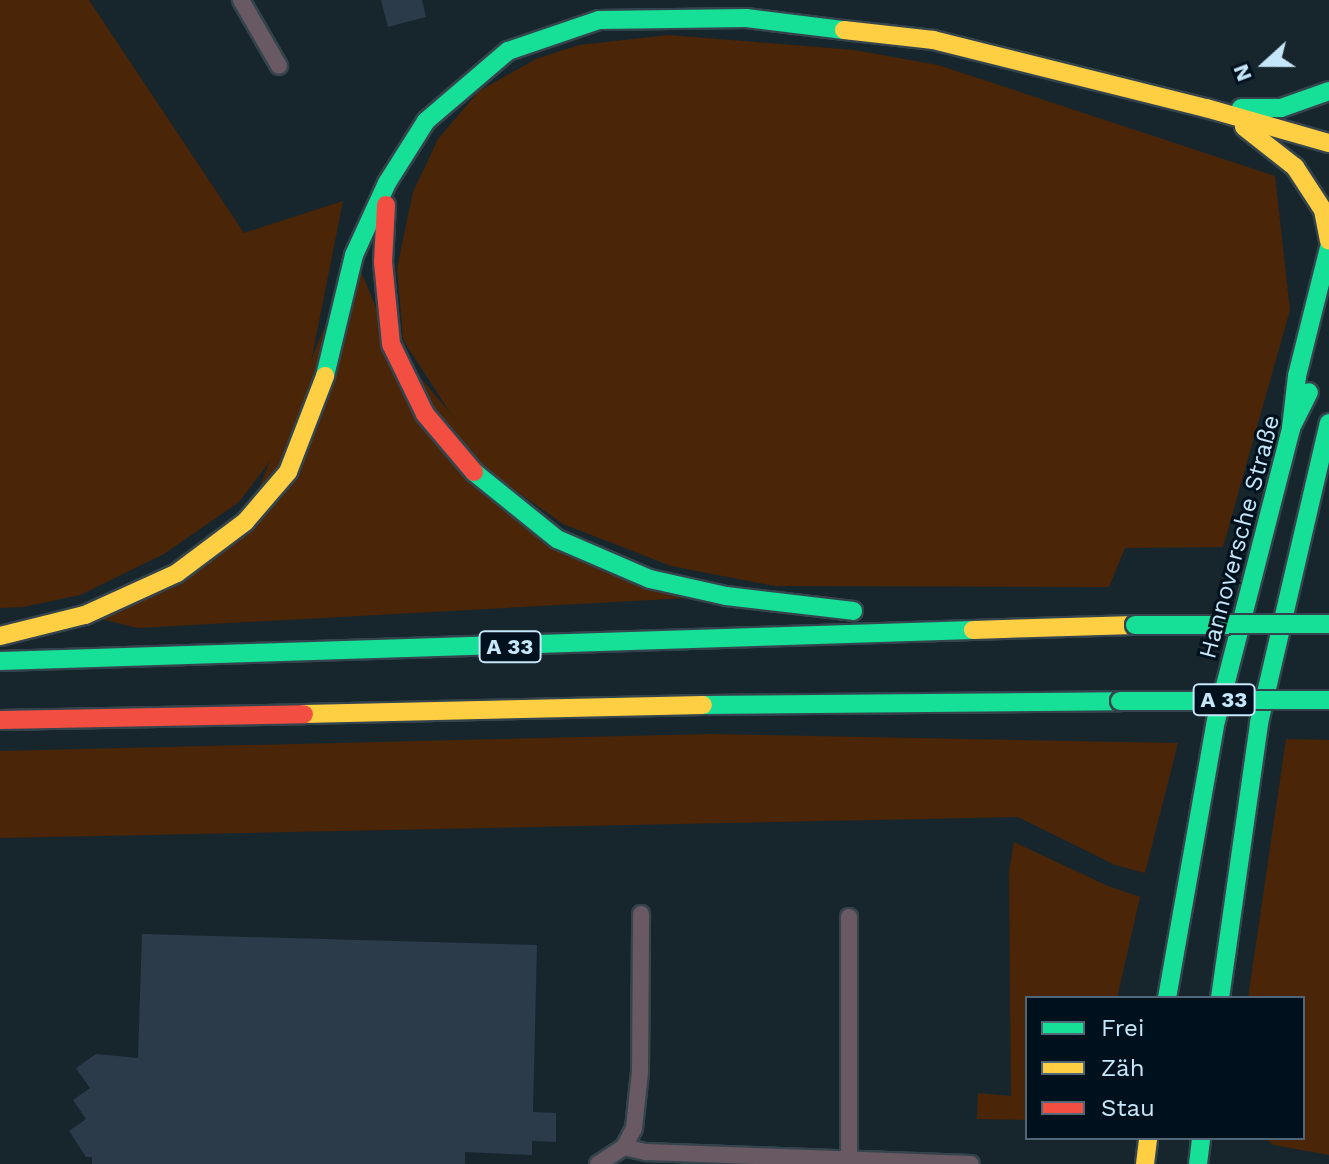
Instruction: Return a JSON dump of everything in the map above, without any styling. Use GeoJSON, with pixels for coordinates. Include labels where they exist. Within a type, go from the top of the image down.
{"type":"FeatureCollection","features":[{"type":"Feature","properties":{"kind":"main road"},"geometry":{"type":"LineString","coordinates":[[0,636],[85,615],[177,573],[245,522],[280,482],[288,472],[324,381],[354,255],[387,183],[426,121],[508,51],[599,20],[746,18],[933,40],[1206,108],[1329,143]]}},
{"type":"Feature","properties":{"kind":"main road"},"geometry":{"type":"LineString","coordinates":[[1206,108],[1281,108],[1329,91]]}},
{"type":"Feature","properties":{"kind":"main road"},"geometry":{"type":"LineString","coordinates":[[1206,108],[1249,130],[1295,167],[1323,210],[1329,240]]}},
{"type":"Feature","properties":{"kind":"main road"},"geometry":{"type":"LineString","coordinates":[[387,183],[383,262],[391,344],[425,414],[476,475],[557,539],[650,579],[726,596],[1019,631]]}},
{"type":"Feature","properties":{"kind":"main road"},"geometry":{"type":"LineString","coordinates":[[1291,428],[1297,376],[1329,248]]}},
{"type":"Feature","properties":{"kind":"main road","name":"Hannoversche Straße"},"geometry":{"type":"LineString","coordinates":[[1167,996],[1216,721],[1291,428],[1313,383],[1325,343]]}},
{"type":"Feature","properties":{"kind":"main road"},"geometry":{"type":"LineString","coordinates":[[1220,996],[1259,723],[1329,423]]}},
{"type":"Feature","properties":{"kind":"main road","name":"A 33"},"geometry":{"type":"LineString","coordinates":[[0,661],[537,646],[761,635],[1019,631],[1135,625],[1329,624]]}},
{"type":"Feature","properties":{"kind":"main road","name":"A 33"},"geometry":{"type":"LineString","coordinates":[[0,720],[771,704],[1329,700]]}},
{"type":"Feature","properties":{"kind":"main road"},"geometry":{"type":"LineString","coordinates":[[1145,1164],[1148,1140]]}},
{"type":"Feature","properties":{"kind":"main road"},"geometry":{"type":"LineString","coordinates":[[1198,1164],[1201,1140]]}},
{"type":"Feature","properties":{"kind":"lane"},"geometry":{"type":"LineString","coordinates":[[241,0],[279,66]]}},
{"type":"Feature","properties":{"kind":"lane"},"geometry":{"type":"LineString","coordinates":[[598,1164],[624,1147],[634,1128],[639,1097],[641,914]]}},
{"type":"Feature","properties":{"kind":"lane"},"geometry":{"type":"LineString","coordinates":[[849,917],[849,1161]]}},
{"type":"Feature","properties":{"kind":"lane"},"geometry":{"type":"LineString","coordinates":[[624,1147],[646,1152],[971,1164]]}},
{"type":"Feature","properties":{"kind":"shaded area"},"geometry":{"type":"Polygon","coordinates":[[[0,0],[89,0],[244,233],[343,201],[305,392],[279,449],[239,502],[164,554],[80,595],[23,607],[0,608],[0,0]]]}},
{"type":"Feature","properties":{"kind":"shaded area"},"geometry":{"type":"Polygon","coordinates":[[[669,35],[854,50],[938,65],[1275,176],[1290,310],[1223,547],[1125,548],[1109,587],[775,586],[671,566],[563,524],[488,471],[403,340],[397,268],[413,192],[438,139],[479,91],[536,59],[579,45],[669,35]]]}},
{"type":"Feature","properties":{"kind":"shaded area"},"geometry":{"type":"Polygon","coordinates":[[[354,255],[391,343],[557,539],[726,596],[138,628],[85,615],[245,522],[354,255]]]}},
{"type":"Feature","properties":{"kind":"shaded area"},"geometry":{"type":"Polygon","coordinates":[[[710,734],[1178,743],[1145,873],[1115,865],[1018,817],[0,838],[0,751],[710,734]]]}},
{"type":"Feature","properties":{"kind":"shaded area"},"geometry":{"type":"Polygon","coordinates":[[[1286,739],[1329,740],[1329,1155],[1274,1145],[1267,1140],[1305,1140],[1305,996],[1248,996],[1286,739]]]}},
{"type":"Feature","properties":{"kind":"shaded area"},"geometry":{"type":"Polygon","coordinates":[[[1014,842],[1108,886],[1140,897],[1117,996],[1025,996],[1025,1120],[977,1119],[978,1093],[1011,1096],[1009,871],[1014,842]]]}},
{"type":"Feature","properties":{"kind":"building"},"geometry":{"type":"Polygon","coordinates":[[[381,0],[422,0],[426,17],[388,27],[381,0]]]}},
{"type":"Feature","properties":{"kind":"building"},"geometry":{"type":"Polygon","coordinates":[[[142,934],[537,945],[533,1112],[556,1113],[556,1142],[532,1141],[532,1155],[465,1152],[465,1164],[92,1164],[92,1157],[86,1157],[69,1131],[86,1119],[73,1100],[90,1088],[76,1068],[96,1054],[138,1058],[142,934]]]}},
{"type":"Feature","properties":{"kind":"traffic: fast"},"geometry":{"type":"LineString","coordinates":[[325,376],[354,255],[387,183],[426,121],[508,51],[599,20],[746,18],[844,30]]}},
{"type":"Feature","properties":{"kind":"traffic: fast"},"geometry":{"type":"LineString","coordinates":[[1241,108],[1281,108],[1329,91]]}},
{"type":"Feature","properties":{"kind":"traffic: fast"},"geometry":{"type":"LineString","coordinates":[[1291,428],[1297,376],[1329,248]]}},
{"type":"Feature","properties":{"kind":"traffic: fast"},"geometry":{"type":"LineString","coordinates":[[1167,996],[1216,721],[1291,428],[1309,392]]}},
{"type":"Feature","properties":{"kind":"traffic: fast"},"geometry":{"type":"LineString","coordinates":[[1220,996],[1259,723],[1329,423]]}},
{"type":"Feature","properties":{"kind":"traffic: fast"},"geometry":{"type":"LineString","coordinates":[[474,472],[557,539],[650,579],[726,596],[853,611]]}},
{"type":"Feature","properties":{"kind":"traffic: fast"},"geometry":{"type":"LineString","coordinates":[[1135,625],[1329,624]]}},
{"type":"Feature","properties":{"kind":"traffic: fast"},"geometry":{"type":"LineString","coordinates":[[0,661],[973,630]]}},
{"type":"Feature","properties":{"kind":"traffic: fast"},"geometry":{"type":"LineString","coordinates":[[1120,701],[1329,700]]}},
{"type":"Feature","properties":{"kind":"traffic: fast"},"geometry":{"type":"LineString","coordinates":[[703,705],[1120,701]]}},
{"type":"Feature","properties":{"kind":"traffic: fast"},"geometry":{"type":"LineString","coordinates":[[1198,1164],[1201,1140]]}},
{"type":"Feature","properties":{"kind":"traffic: slow"},"geometry":{"type":"LineString","coordinates":[[844,30],[933,40],[1206,108],[1329,143]]}},
{"type":"Feature","properties":{"kind":"traffic: slow"},"geometry":{"type":"LineString","coordinates":[[1244,127],[1295,167],[1323,210],[1329,240]]}},
{"type":"Feature","properties":{"kind":"traffic: slow"},"geometry":{"type":"LineString","coordinates":[[0,636],[85,615],[177,573],[245,522],[288,472],[325,376]]}},
{"type":"Feature","properties":{"kind":"traffic: slow"},"geometry":{"type":"LineString","coordinates":[[973,630],[1135,625]]}},
{"type":"Feature","properties":{"kind":"traffic: slow"},"geometry":{"type":"LineString","coordinates":[[304,714],[703,705]]}},
{"type":"Feature","properties":{"kind":"traffic: slow"},"geometry":{"type":"LineString","coordinates":[[1145,1164],[1148,1140]]}},
{"type":"Feature","properties":{"kind":"traffic: jam"},"geometry":{"type":"LineString","coordinates":[[386,205],[383,262],[391,344],[425,414],[474,472]]}},
{"type":"Feature","properties":{"kind":"traffic: jam"},"geometry":{"type":"LineString","coordinates":[[0,720],[304,714]]}}]}
